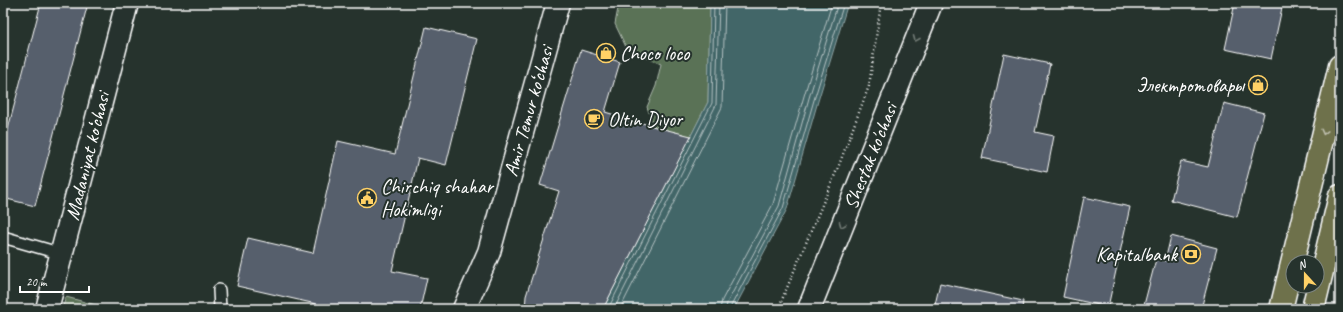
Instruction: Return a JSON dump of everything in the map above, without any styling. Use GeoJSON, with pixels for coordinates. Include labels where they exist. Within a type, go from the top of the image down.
{"type":"FeatureCollection","features":[{"type":"Feature","properties":{"kind":"main road"},"geometry":{"type":"LineString","coordinates":[[1281,309],[1340,66]]}},
{"type":"Feature","properties":{"kind":"main road"},"geometry":{"type":"LineString","coordinates":[[1313,309],[1340,196]]}},
{"type":"Feature","properties":{"kind":"street","name":"Madaniyat ko‘chasi"},"geometry":{"type":"LineString","coordinates":[[47,309],[126,3]]}},
{"type":"Feature","properties":{"kind":"street","name":"Amir Temur ko‘chasi"},"geometry":{"type":"LineString","coordinates":[[464,309],[489,252],[558,3]]}},
{"type":"Feature","properties":{"kind":"street","name":"Shestak ko'chasi"},"geometry":{"type":"LineString","coordinates":[[809,309],[931,3]]}},
{"type":"Feature","properties":{"kind":"lane"},"geometry":{"type":"LineString","coordinates":[[3,237],[62,254]]}},
{"type":"Feature","properties":{"kind":"lane"},"geometry":{"type":"LineString","coordinates":[[219,290],[220,309]]}},
{"type":"Feature","properties":{"kind":"path"},"geometry":{"type":"LineString","coordinates":[[778,309],[839,165],[869,86],[881,3]]}},
{"type":"Feature","properties":{"kind":"green space"},"geometry":{"type":"Polygon","coordinates":[[[619,3],[710,3],[708,102],[603,309],[547,309],[661,144],[647,107],[656,86],[661,64],[627,49],[615,24],[619,3]]]}},
{"type":"Feature","properties":{"kind":"green space"},"geometry":{"type":"Polygon","coordinates":[[[66,297],[111,309],[62,309],[66,297]]]}},
{"type":"Feature","properties":{"kind":"water"},"geometry":{"type":"Polygon","coordinates":[[[710,3],[848,3],[787,209],[734,309],[603,309],[708,102],[710,3]]]}},
{"type":"Feature","properties":{"kind":"building"},"geometry":{"type":"Polygon","coordinates":[[[41,3],[88,3],[35,206],[3,198],[3,148],[41,3]]]}},
{"type":"Feature","properties":{"kind":"building"},"geometry":{"type":"Polygon","coordinates":[[[1235,3],[1283,3],[1271,59],[1225,49],[1235,3]]]}},
{"type":"Feature","properties":{"kind":"building","name":"Chirchiq shahar Hokimligi"},"geometry":{"type":"Polygon","coordinates":[[[426,27],[477,39],[446,165],[418,158],[392,271],[427,278],[420,309],[315,309],[316,304],[237,286],[248,238],[313,253],[338,141],[395,154],[426,27]]]}},
{"type":"Feature","properties":{"kind":"building"},"geometry":{"type":"Polygon","coordinates":[[[581,50],[620,62],[605,112],[691,136],[603,309],[525,309],[526,296],[559,191],[540,185],[581,50]]]}},
{"type":"Feature","properties":{"kind":"building"},"geometry":{"type":"Polygon","coordinates":[[[1004,54],[1050,64],[1035,132],[1054,136],[1047,172],[982,158],[1004,54]]]}},
{"type":"Feature","properties":{"kind":"building"},"geometry":{"type":"Polygon","coordinates":[[[1224,103],[1264,113],[1237,217],[1171,200],[1181,161],[1208,167],[1224,103]]]}},
{"type":"Feature","properties":{"kind":"building"},"geometry":{"type":"Polygon","coordinates":[[[1084,197],[1130,207],[1108,307],[1063,297],[1084,197]]]}},
{"type":"Feature","properties":{"kind":"building"},"geometry":{"type":"Polygon","coordinates":[[[1171,236],[1217,248],[1201,309],[1158,309],[1144,305],[1156,259],[1165,261],[1171,236]]]}},
{"type":"Feature","properties":{"kind":"building"},"geometry":{"type":"Polygon","coordinates":[[[940,283],[1023,301],[1022,309],[934,309],[940,283]]]}},
{"type":"Feature","properties":{"kind":"place","name":"Choco loco"},"geometry":{"type":"Point","coordinates":[606,53]}},
{"type":"Feature","properties":{"kind":"place","name":"Электротовары"},"geometry":{"type":"Point","coordinates":[1258,85]}},
{"type":"Feature","properties":{"kind":"place","name":"Oltin Diyor"},"geometry":{"type":"Point","coordinates":[594,119]}},
{"type":"Feature","properties":{"kind":"place","name":"Chirchiq shahar Hokimligi"},"geometry":{"type":"Point","coordinates":[367,198]}},
{"type":"Feature","properties":{"kind":"place","name":"Kapitalbank"},"geometry":{"type":"Point","coordinates":[1191,254]}}]}
